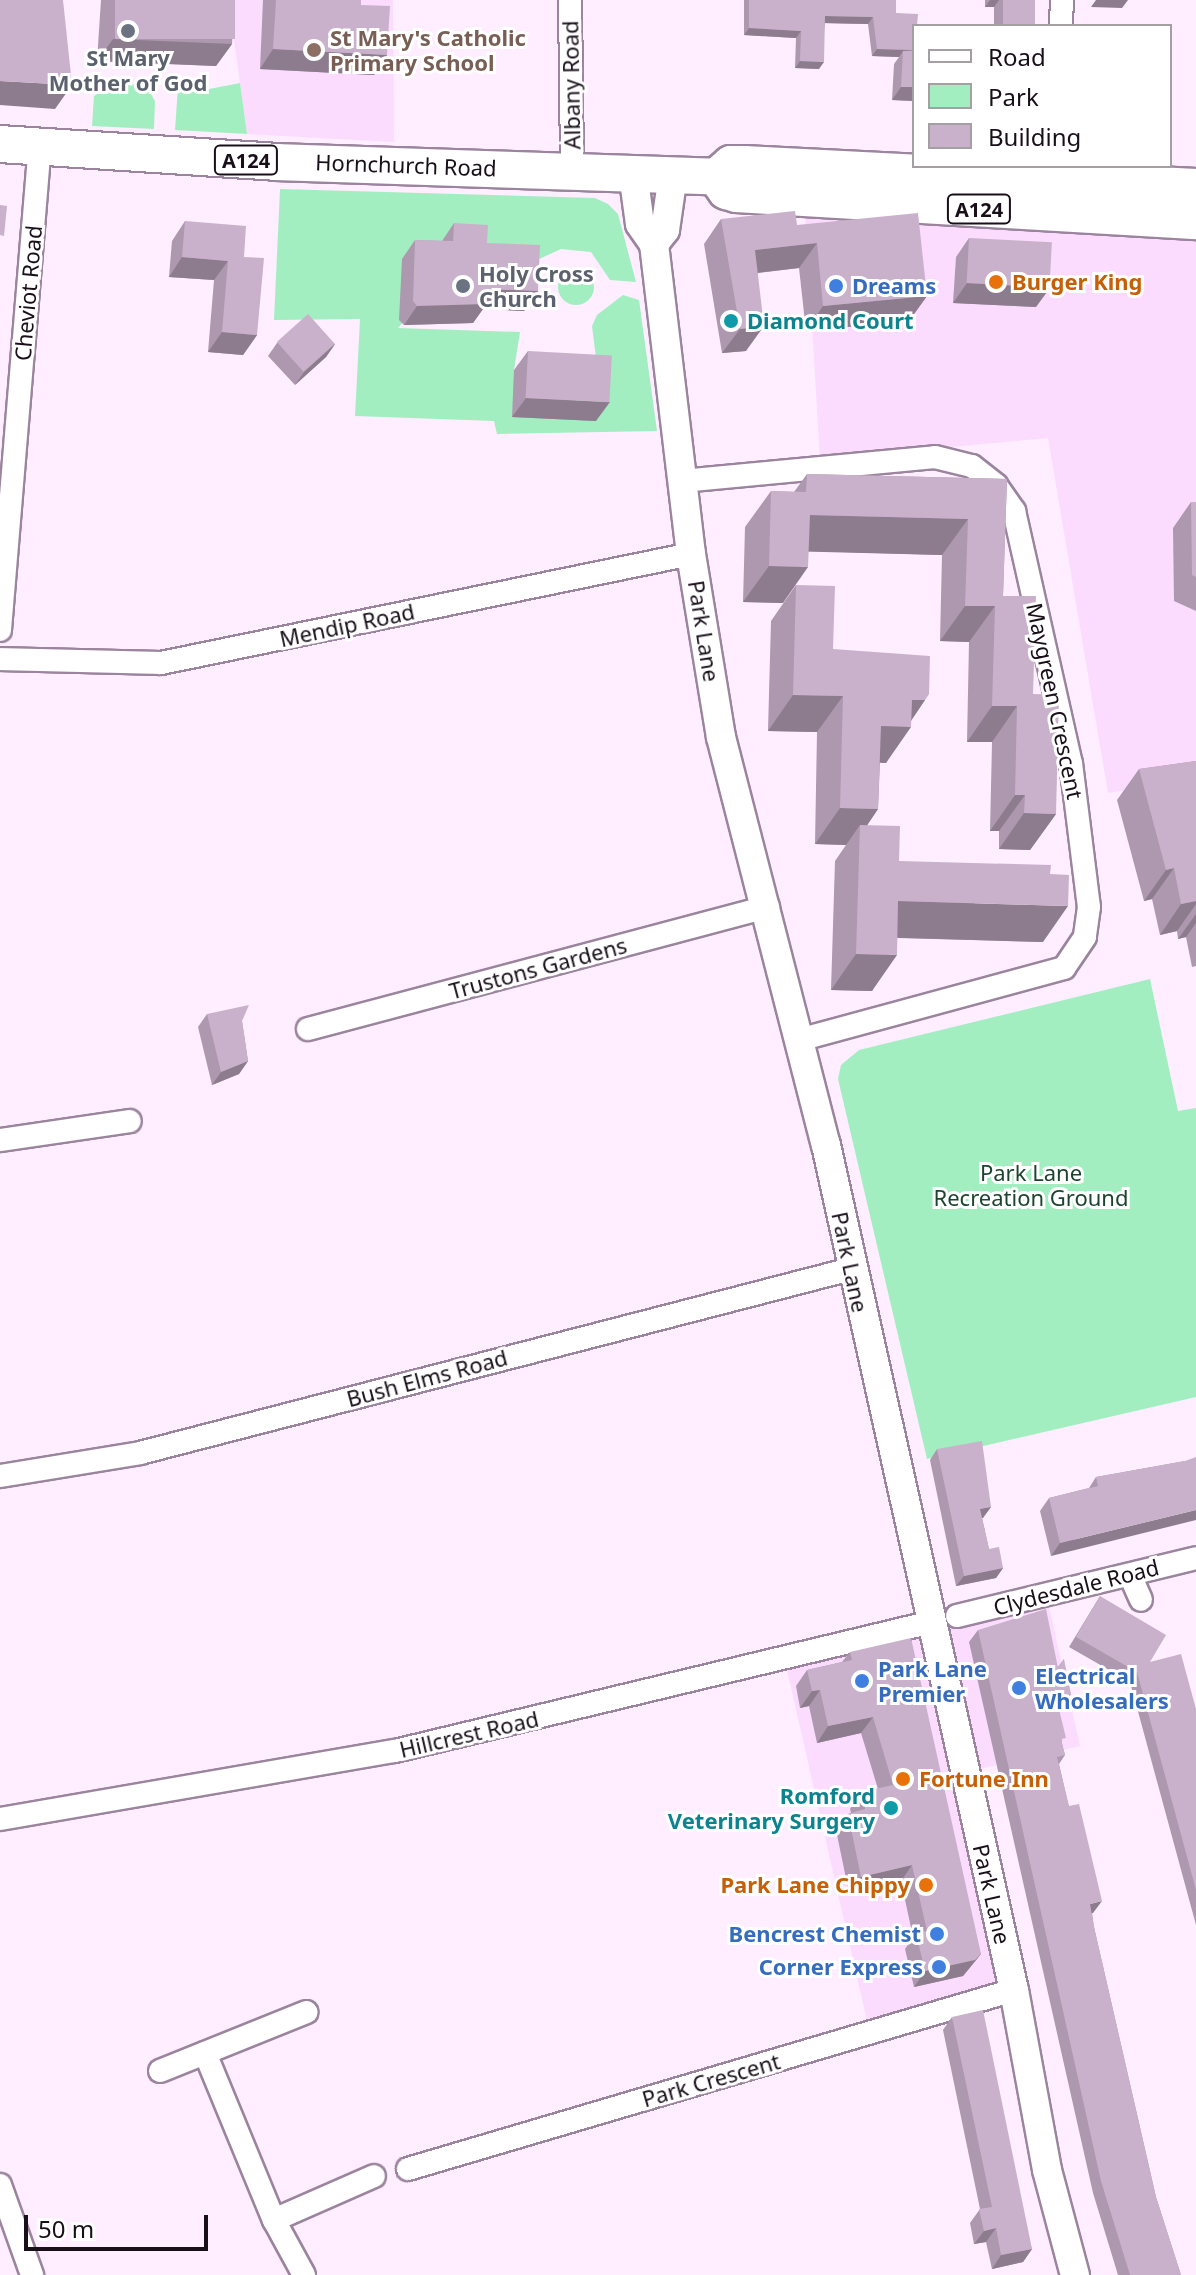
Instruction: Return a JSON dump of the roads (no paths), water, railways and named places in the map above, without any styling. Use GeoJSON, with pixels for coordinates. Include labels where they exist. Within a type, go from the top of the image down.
{"type":"FeatureCollection","features":[{"type":"Feature","properties":{"kind":"main road","name":"Hornchurch Road"},"geometry":{"type":"LineString","coordinates":[[0,144],[275,162],[716,177],[731,164],[1050,172],[1196,187]]}},
{"type":"Feature","properties":{"kind":"main road","name":"Hornchurch Road"},"geometry":{"type":"LineString","coordinates":[[716,177],[726,191],[737,194],[1196,221]]}},
{"type":"Feature","properties":{"kind":"street","name":"Albany Road"},"geometry":{"type":"LineString","coordinates":[[570,0],[572,170]]}},
{"type":"Feature","properties":{"kind":"street"},"geometry":{"type":"LineString","coordinates":[[1061,24],[1062,0]]}},
{"type":"Feature","properties":{"kind":"street","name":"Cheviot Road"},"geometry":{"type":"LineString","coordinates":[[0,630],[40,147]]}},
{"type":"Feature","properties":{"kind":"street","name":"Park Lane"},"geometry":{"type":"LineString","coordinates":[[633,173],[640,224],[654,244],[691,554],[721,737],[802,1039],[851,1269],[944,1619],[1047,2170],[1075,2275]]}},
{"type":"Feature","properties":{"kind":"street","name":"Park Lane"},"geometry":{"type":"LineString","coordinates":[[654,244],[665,230],[673,175]]}},
{"type":"Feature","properties":{"kind":"street","name":"Maygreen Crescent"},"geometry":{"type":"LineString","coordinates":[[682,481],[935,457],[972,466],[996,485],[1014,511],[1071,763],[1089,907],[1085,937],[1064,968],[926,1009],[802,1039]]}},
{"type":"Feature","properties":{"kind":"street","name":"Mendip Road"},"geometry":{"type":"LineString","coordinates":[[0,659],[161,663],[691,554]]}},
{"type":"Feature","properties":{"kind":"street","name":"Trustons Gardens"},"geometry":{"type":"LineString","coordinates":[[308,1029],[768,907]]}},
{"type":"Feature","properties":{"kind":"street"},"geometry":{"type":"LineString","coordinates":[[0,1140],[130,1121]]}},
{"type":"Feature","properties":{"kind":"street","name":"Bush Elms Road"},"geometry":{"type":"LineString","coordinates":[[0,1476],[140,1453],[851,1269]]}},
{"type":"Feature","properties":{"kind":"street","name":"Clydesdale Road"},"geometry":{"type":"LineString","coordinates":[[944,1619],[1196,1558]]}},
{"type":"Feature","properties":{"kind":"street"},"geometry":{"type":"LineString","coordinates":[[1130,1575],[1141,1600]]}},
{"type":"Feature","properties":{"kind":"street","name":"Hillcrest Road"},"geometry":{"type":"LineString","coordinates":[[0,1819],[395,1751],[944,1619]]}},
{"type":"Feature","properties":{"kind":"street","name":"Park Crescent"},"geometry":{"type":"LineString","coordinates":[[408,2169],[1014,1990]]}},
{"type":"Feature","properties":{"kind":"street"},"geometry":{"type":"LineString","coordinates":[[160,2071],[307,2012]]}},
{"type":"Feature","properties":{"kind":"street"},"geometry":{"type":"LineString","coordinates":[[205,2053],[274,2220],[304,2275]]}},
{"type":"Feature","properties":{"kind":"street"},"geometry":{"type":"LineString","coordinates":[[274,2220],[374,2176]]}},
{"type":"Feature","properties":{"kind":"street"},"geometry":{"type":"LineString","coordinates":[[0,2185],[32,2275]]}},
{"type":"Feature","properties":{"kind":"place","name":"St Mary Mother of God"},"geometry":{"type":"Point","coordinates":[128,31]}},
{"type":"Feature","properties":{"kind":"place","name":"St Mary's Catholic Primary School"},"geometry":{"type":"Point","coordinates":[314,50]}},
{"type":"Feature","properties":{"kind":"place","name":"Burger King"},"geometry":{"type":"Point","coordinates":[996,282]}},
{"type":"Feature","properties":{"kind":"place","name":"Holy Cross Church"},"geometry":{"type":"Point","coordinates":[463,286]}},
{"type":"Feature","properties":{"kind":"place","name":"Dreams"},"geometry":{"type":"Point","coordinates":[836,286]}},
{"type":"Feature","properties":{"kind":"place","name":"Diamond Court"},"geometry":{"type":"Point","coordinates":[731,321]}},
{"type":"Feature","properties":{"kind":"place","name":"Park Lane Premier"},"geometry":{"type":"Point","coordinates":[862,1681]}},
{"type":"Feature","properties":{"kind":"place","name":"Electrical Wholesalers"},"geometry":{"type":"Point","coordinates":[1019,1688]}},
{"type":"Feature","properties":{"kind":"place","name":"Fortune Inn"},"geometry":{"type":"Point","coordinates":[903,1779]}},
{"type":"Feature","properties":{"kind":"place","name":"Romford Veterinary Surgery"},"geometry":{"type":"Point","coordinates":[891,1808]}},
{"type":"Feature","properties":{"kind":"place","name":"Park Lane Chippy"},"geometry":{"type":"Point","coordinates":[926,1885]}},
{"type":"Feature","properties":{"kind":"place","name":"Bencrest Chemist"},"geometry":{"type":"Point","coordinates":[937,1934]}},
{"type":"Feature","properties":{"kind":"place","name":"Corner Express"},"geometry":{"type":"Point","coordinates":[939,1967]}},
{"type":"Feature","properties":{"kind":"park label","name":"Park Lane Recreation Ground"},"geometry":{"type":"Point","coordinates":[1031,1184]}}]}
